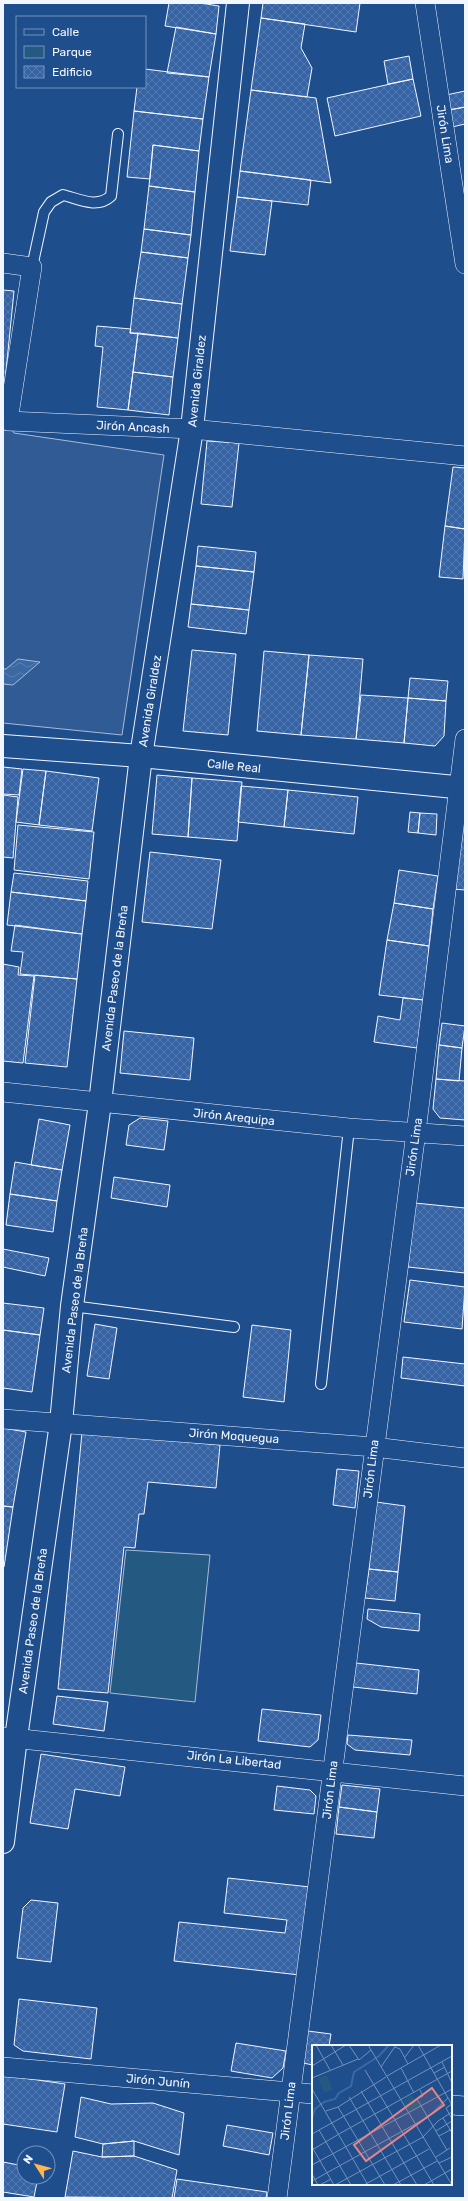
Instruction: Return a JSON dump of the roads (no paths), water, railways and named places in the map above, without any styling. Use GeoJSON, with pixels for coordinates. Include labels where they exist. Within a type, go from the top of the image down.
{"type":"FeatureCollection","features":[{"type":"Feature","properties":{"kind":"main road","name":"Avenida Giraldez"},"geometry":{"type":"LineString","coordinates":[[141,756],[192,429],[238,3]]}},
{"type":"Feature","properties":{"kind":"main road","name":"Calle Real"},"geometry":{"type":"LineString","coordinates":[[3,746],[141,756],[462,788]]}},
{"type":"Feature","properties":{"kind":"main road","name":"Avenida Paseo de la Breña"},"geometry":{"type":"LineString","coordinates":[[3,1842],[9,1737],[62,1423],[72,1306],[100,1103],[141,756]]}},
{"type":"Feature","properties":{"kind":"street","name":"Jirón Lima"},"geometry":{"type":"LineString","coordinates":[[425,3],[465,264]]}},
{"type":"Feature","properties":{"kind":"street"},"geometry":{"type":"LineString","coordinates":[[3,263],[32,267]]}},
{"type":"Feature","properties":{"kind":"street","name":"Jirón Ancash"},"geometry":{"type":"LineString","coordinates":[[32,267],[8,421],[192,429],[465,456]]}},
{"type":"Feature","properties":{"kind":"street","name":"Jirón Lima"},"geometry":{"type":"LineString","coordinates":[[277,2198],[374,1447],[462,788],[465,739]]}},
{"type":"Feature","properties":{"kind":"street","name":"Jirón Arequipa"},"geometry":{"type":"LineString","coordinates":[[3,1092],[349,1128],[465,1136]]}},
{"type":"Feature","properties":{"kind":"street","name":"Jirón Moquegua"},"geometry":{"type":"LineString","coordinates":[[3,1419],[374,1447],[465,1458]]}},
{"type":"Feature","properties":{"kind":"street","name":"Jirón La Libertad"},"geometry":{"type":"LineString","coordinates":[[9,1737],[465,1786]]}},
{"type":"Feature","properties":{"kind":"street","name":"Jirón Junín"},"geometry":{"type":"LineString","coordinates":[[3,2067],[312,2094]]}},
{"type":"Feature","properties":{"kind":"street"},"geometry":{"type":"LineString","coordinates":[[452,2105],[465,2106]]}},
{"type":"Feature","properties":{"kind":"lane"},"geometry":{"type":"LineString","coordinates":[[32,267],[44,212],[51,202],[63,195],[98,204],[105,202],[111,196],[118,134]]}},
{"type":"Feature","properties":{"kind":"lane"},"geometry":{"type":"LineString","coordinates":[[321,1384],[349,1128]]}},
{"type":"Feature","properties":{"kind":"lane"},"geometry":{"type":"LineString","coordinates":[[72,1306],[234,1326]]}},
{"type":"Feature","properties":{"kind":"water"},"geometry":{"type":"Polygon","coordinates":[[[18,659],[40,662],[13,685],[3,684],[3,669],[6,669],[18,659]]]}}]}
